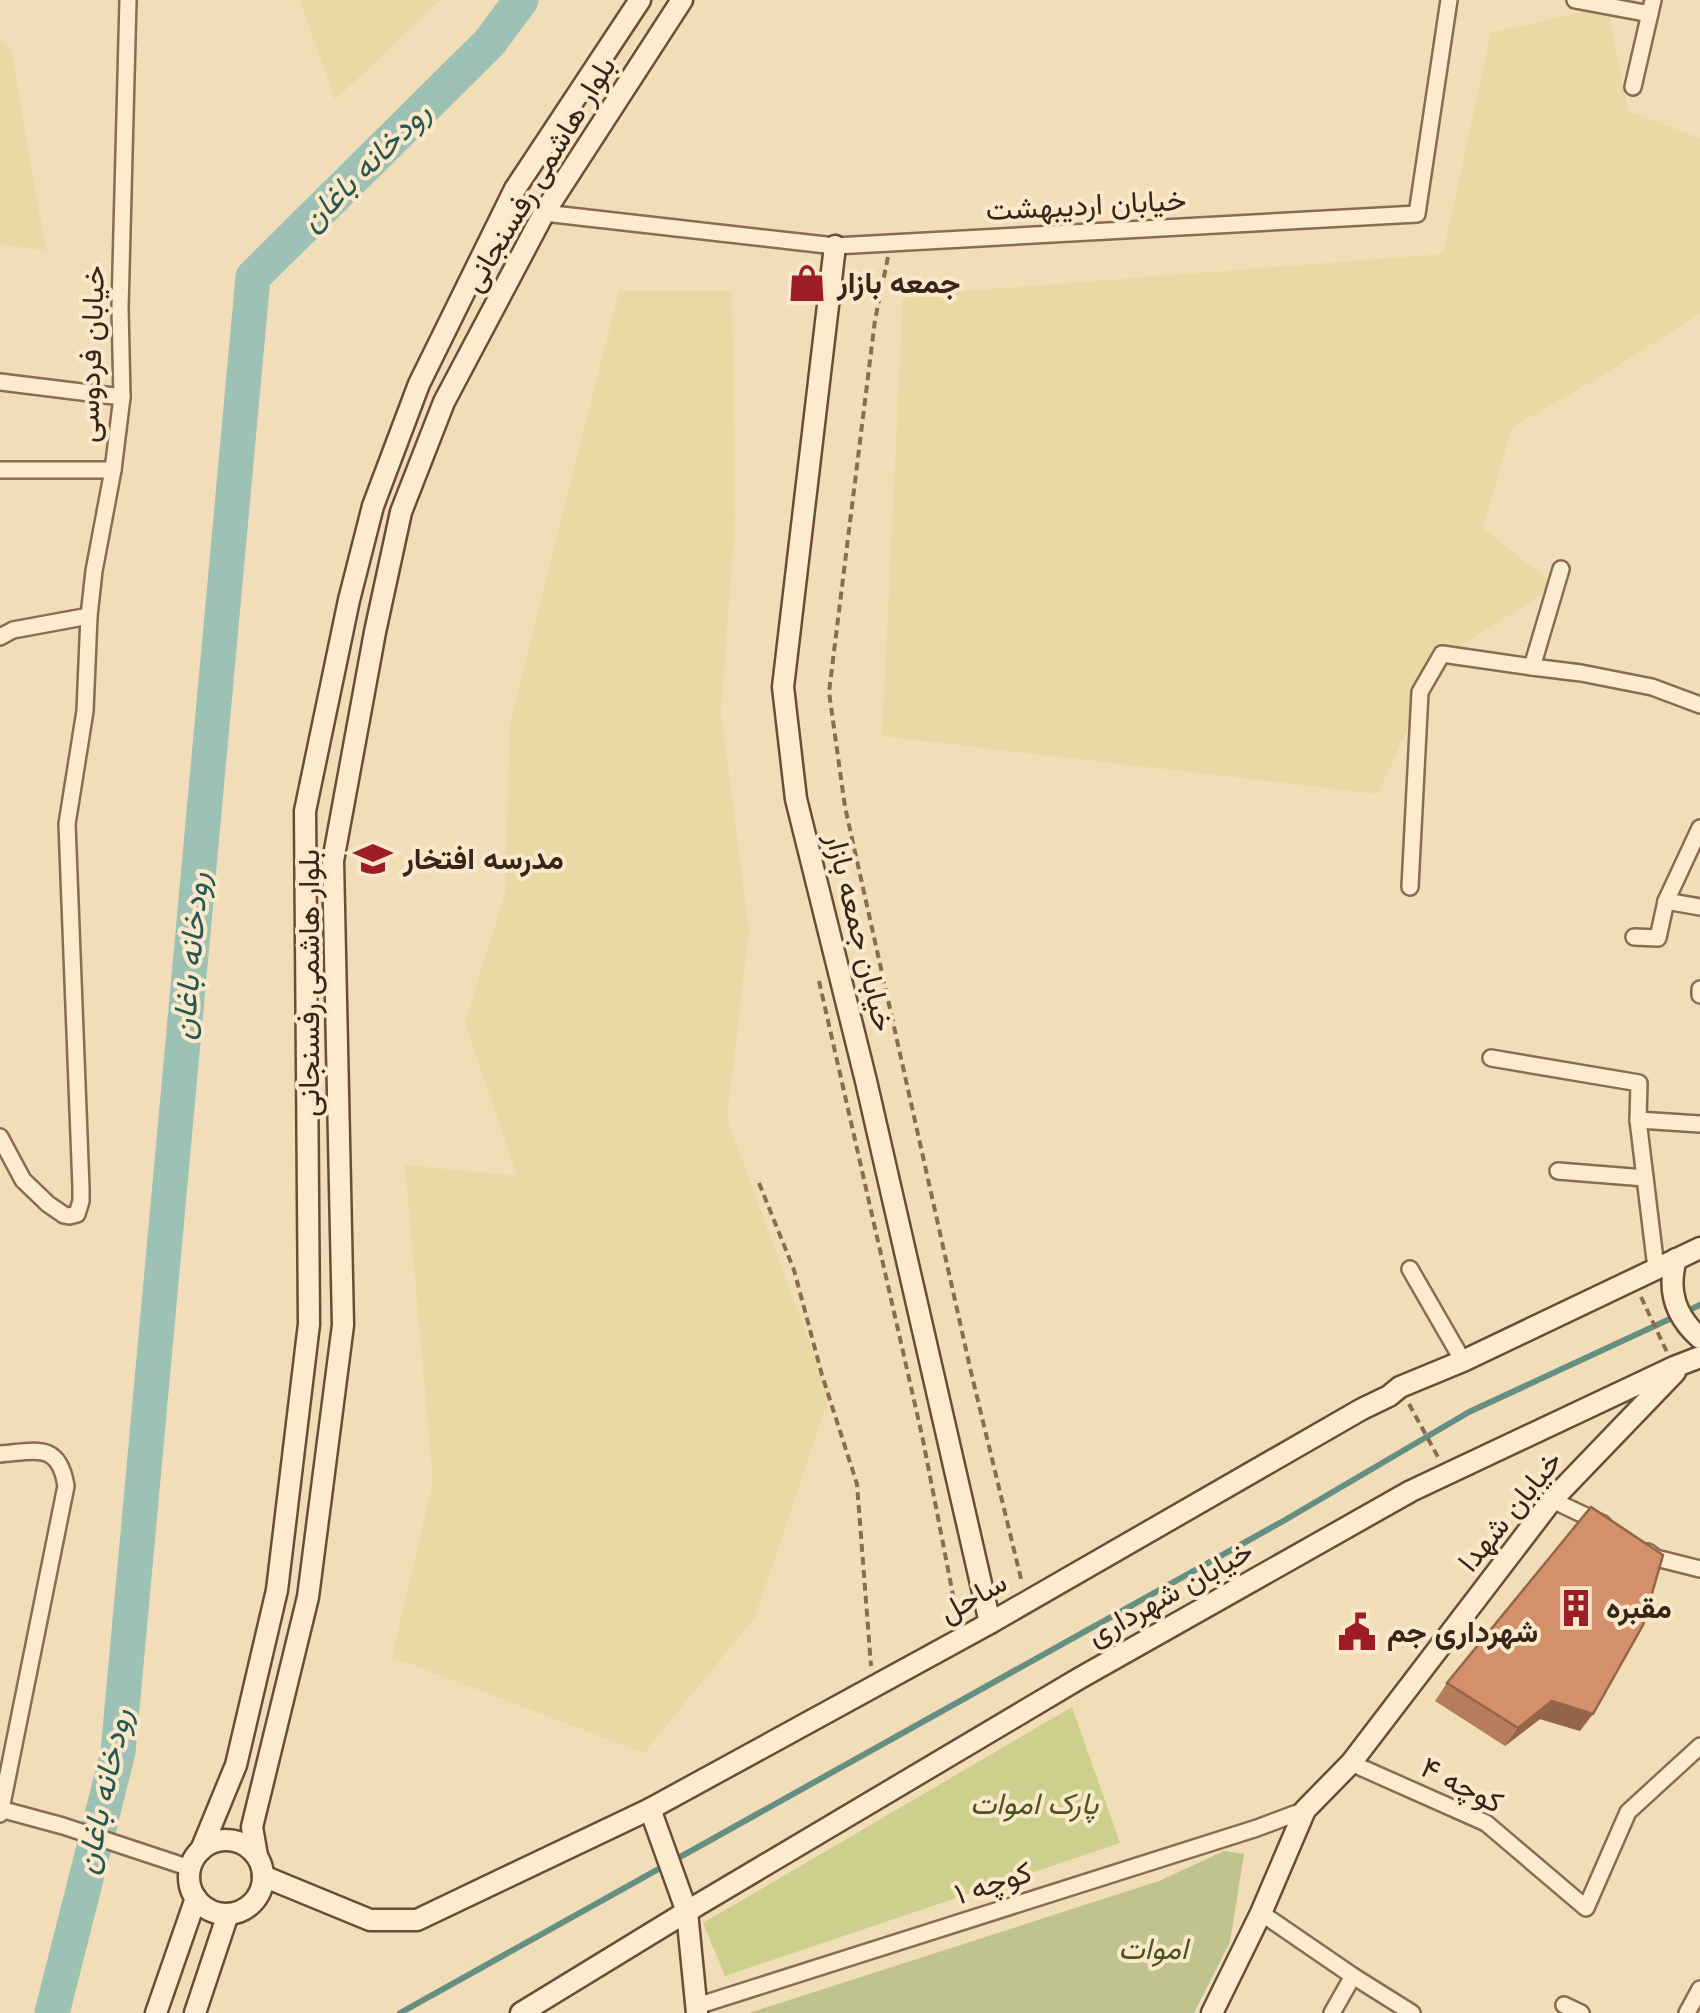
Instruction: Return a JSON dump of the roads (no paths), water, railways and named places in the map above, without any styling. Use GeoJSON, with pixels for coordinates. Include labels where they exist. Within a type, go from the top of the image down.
{"type":"FeatureCollection","features":[{"type":"Feature","properties":{"kind":"main road","name":"بلوار هاشمی رفسنجانی"},"geometry":{"type":"LineString","coordinates":[[196,1859],[236,1765],[277,1590],[309,1324],[305,811],[350,600],[373,506],[419,384],[515,189],[640,0]]}},
{"type":"Feature","properties":{"kind":"main road","name":"بلوار هاشمی رفسنجانی"},"geometry":{"type":"LineString","coordinates":[[260,1866],[252,1827],[308,1598],[343,1325],[333,861],[401,512],[444,402],[544,213],[682,0]]}},
{"type":"Feature","properties":{"kind":"main road","name":"خیابان جمعه بازار"},"geometry":{"type":"LineString","coordinates":[[835,246],[783,688],[796,799],[866,1081],[990,1623]]}},
{"type":"Feature","properties":{"kind":"main road"},"geometry":{"type":"LineString","coordinates":[[373,506],[401,512]]}},
{"type":"Feature","properties":{"kind":"main road","name":"ساحل"},"geometry":{"type":"LineString","coordinates":[[260,1866],[370,1920],[417,1920],[650,1808],[990,1623],[1400,1387],[1700,1248]]}},
{"type":"Feature","properties":{"kind":"main road"},"geometry":{"type":"LineString","coordinates":[[1676,1259],[1672,1273],[1674,1302],[1688,1327],[1700,1338]]}},
{"type":"Feature","properties":{"kind":"main road","name":"خیابان شهرداری"},"geometry":{"type":"LineString","coordinates":[[521,2013],[1080,1678],[1447,1472],[1686,1362]]}},
{"type":"Feature","properties":{"kind":"main road","name":"خیابان شهدا"},"geometry":{"type":"LineString","coordinates":[[1212,2013],[1261,1914],[1305,1810],[1351,1763],[1552,1500],[1686,1362]]}},
{"type":"Feature","properties":{"kind":"main road"},"geometry":{"type":"LineString","coordinates":[[277,1590],[308,1598]]}},
{"type":"Feature","properties":{"kind":"main road"},"geometry":{"type":"LineString","coordinates":[[650,1808],[687,1912],[697,2010]]}},
{"type":"Feature","properties":{"kind":"main road"},"geometry":{"type":"LineString","coordinates":[[230,1840],[240,1843],[260,1866],[262,1887],[252,1905],[243,1911],[212,1912],[191,1889],[196,1859],[210,1844],[230,1840]]}},
{"type":"Feature","properties":{"kind":"main road"},"geometry":{"type":"LineString","coordinates":[[156,2013],[196,1898]]}},
{"type":"Feature","properties":{"kind":"main road"},"geometry":{"type":"LineString","coordinates":[[195,2013],[228,1914]]}},
{"type":"Feature","properties":{"kind":"street","name":"خیابان فردوسی"},"geometry":{"type":"LineString","coordinates":[[0,1138],[23,1180],[64,1215],[77,1214],[81,1188],[67,824],[85,711],[94,572],[122,397],[120,308],[128,0]]}},
{"type":"Feature","properties":{"kind":"street","name":"خیابان اردیبهشت"},"geometry":{"type":"LineString","coordinates":[[544,213],[835,246],[1417,214],[1450,0]]}},
{"type":"Feature","properties":{"kind":"street"},"geometry":{"type":"LineString","coordinates":[[1574,0],[1652,7],[1633,87]]}},
{"type":"Feature","properties":{"kind":"street"},"geometry":{"type":"LineString","coordinates":[[0,382],[122,397]]}},
{"type":"Feature","properties":{"kind":"street"},"geometry":{"type":"LineString","coordinates":[[0,470],[113,470]]}},
{"type":"Feature","properties":{"kind":"street"},"geometry":{"type":"LineString","coordinates":[[1532,667],[1561,569]]}},
{"type":"Feature","properties":{"kind":"street"},"geometry":{"type":"LineString","coordinates":[[0,637],[13,630],[89,616]]}},
{"type":"Feature","properties":{"kind":"street"},"geometry":{"type":"LineString","coordinates":[[1410,886],[1420,692],[1442,654],[1652,687],[1700,706]]}},
{"type":"Feature","properties":{"kind":"street"},"geometry":{"type":"LineString","coordinates":[[1634,937],[1658,938],[1666,900],[1700,828]]}},
{"type":"Feature","properties":{"kind":"street"},"geometry":{"type":"LineString","coordinates":[[1666,900],[1700,907]]}},
{"type":"Feature","properties":{"kind":"street"},"geometry":{"type":"LineString","coordinates":[[1492,1058],[1640,1084],[1638,1120],[1656,1268]]}},
{"type":"Feature","properties":{"kind":"street"},"geometry":{"type":"LineString","coordinates":[[1638,1120],[1700,1124]]}},
{"type":"Feature","properties":{"kind":"street"},"geometry":{"type":"LineString","coordinates":[[1558,1171],[1645,1178]]}},
{"type":"Feature","properties":{"kind":"street"},"geometry":{"type":"LineString","coordinates":[[1410,1268],[1463,1361]]}},
{"type":"Feature","properties":{"kind":"street"},"geometry":{"type":"LineString","coordinates":[[0,1454],[52,1454],[62,1465],[66,1486],[1,1810],[164,1860],[196,1859]]}},
{"type":"Feature","properties":{"kind":"street"},"geometry":{"type":"LineString","coordinates":[[1552,1500],[1612,1529]]}},
{"type":"Feature","properties":{"kind":"street"},"geometry":{"type":"LineString","coordinates":[[1642,1547],[1656,1558],[1700,1569]]}},
{"type":"Feature","properties":{"kind":"street","name":"کوچه ۴"},"geometry":{"type":"LineString","coordinates":[[1351,1763],[1486,1823],[1586,1908],[1628,1812],[1700,1746]]}},
{"type":"Feature","properties":{"kind":"street","name":"کوچه ۱"},"geometry":{"type":"LineString","coordinates":[[697,2010],[1305,1810]]}},
{"type":"Feature","properties":{"kind":"street"},"geometry":{"type":"LineString","coordinates":[[1261,1914],[1410,2012]]}},
{"type":"Feature","properties":{"kind":"street"},"geometry":{"type":"LineString","coordinates":[[1332,2013],[1353,1976]]}},
{"type":"Feature","properties":{"kind":"street"},"geometry":{"type":"LineString","coordinates":[[1687,2013],[1700,1989]]}},
{"type":"Feature","properties":{"kind":"street"},"geometry":{"type":"LineString","coordinates":[[1564,2005],[1581,2013]]}},
{"type":"Feature","properties":{"kind":"waterway","name":"رودخانه باغان"},"geometry":{"type":"LineString","coordinates":[[52,2013],[118,1752],[253,277],[490,42],[521,0]]}},
{"type":"Feature","properties":{"kind":"waterway"},"geometry":{"type":"LineString","coordinates":[[400,2013],[1285,1520],[1469,1412],[1700,1305]]}},
{"type":"Feature","properties":{"kind":"place","name":"جمعه بازار"},"geometry":{"type":"Point","coordinates":[807,283]}},
{"type":"Feature","properties":{"kind":"place","name":"مدرسه افتخار"},"geometry":{"type":"Point","coordinates":[373,859]}},
{"type":"Feature","properties":{"kind":"place","name":"مقبره"},"geometry":{"type":"Point","coordinates":[1576,1608]}},
{"type":"Feature","properties":{"kind":"place","name":"شهرداری جم"},"geometry":{"type":"Point","coordinates":[1357,1632]}},
{"type":"Feature","properties":{"kind":"park label","name":"پارک اموات"},"geometry":{"type":"Point","coordinates":[1034,1804]}},
{"type":"Feature","properties":{"kind":"park label","name":"اموات"},"geometry":{"type":"Point","coordinates":[1153,1949]}}]}
